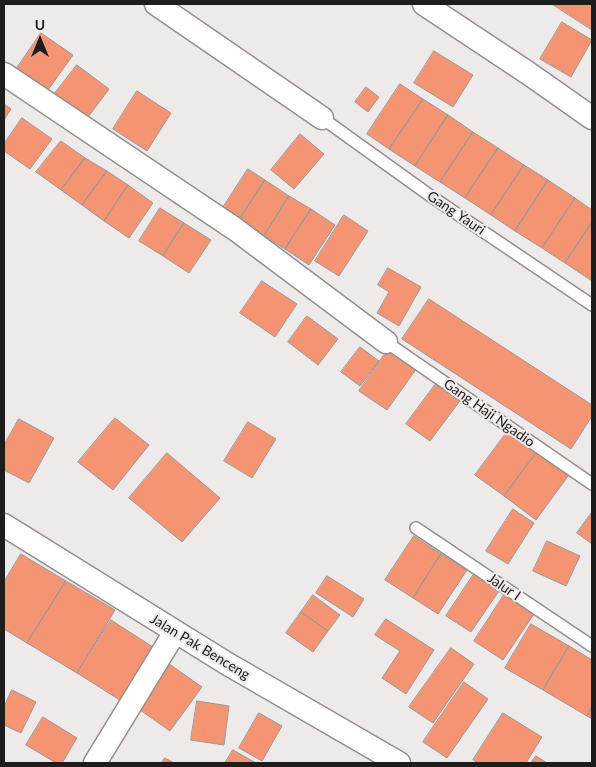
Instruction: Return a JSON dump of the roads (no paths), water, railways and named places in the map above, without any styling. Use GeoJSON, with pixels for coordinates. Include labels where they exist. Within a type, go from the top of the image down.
{"type":"FeatureCollection","features":[{"type":"Feature","properties":{"kind":"street"},"geometry":{"type":"LineString","coordinates":[[156,4],[322,118]]}},
{"type":"Feature","properties":{"kind":"street"},"geometry":{"type":"LineString","coordinates":[[424,4],[592,118]]}},
{"type":"Feature","properties":{"kind":"street"},"geometry":{"type":"LineString","coordinates":[[4,74],[235,229],[386,342]]}},
{"type":"Feature","properties":{"kind":"street","name":"Jalan Pak Benceng"},"geometry":{"type":"LineString","coordinates":[[4,525],[226,663],[399,763]]}},
{"type":"Feature","properties":{"kind":"street"},"geometry":{"type":"LineString","coordinates":[[95,763],[175,632]]}},
{"type":"Feature","properties":{"kind":"lane","name":"Gang Yauri"},"geometry":{"type":"LineString","coordinates":[[322,118],[432,197],[592,305]]}},
{"type":"Feature","properties":{"kind":"lane","name":"Gang Haji Ngadio"},"geometry":{"type":"LineString","coordinates":[[386,342],[592,484]]}},
{"type":"Feature","properties":{"kind":"lane","name":"Jalur I"},"geometry":{"type":"LineString","coordinates":[[416,528],[592,646]]}}]}
